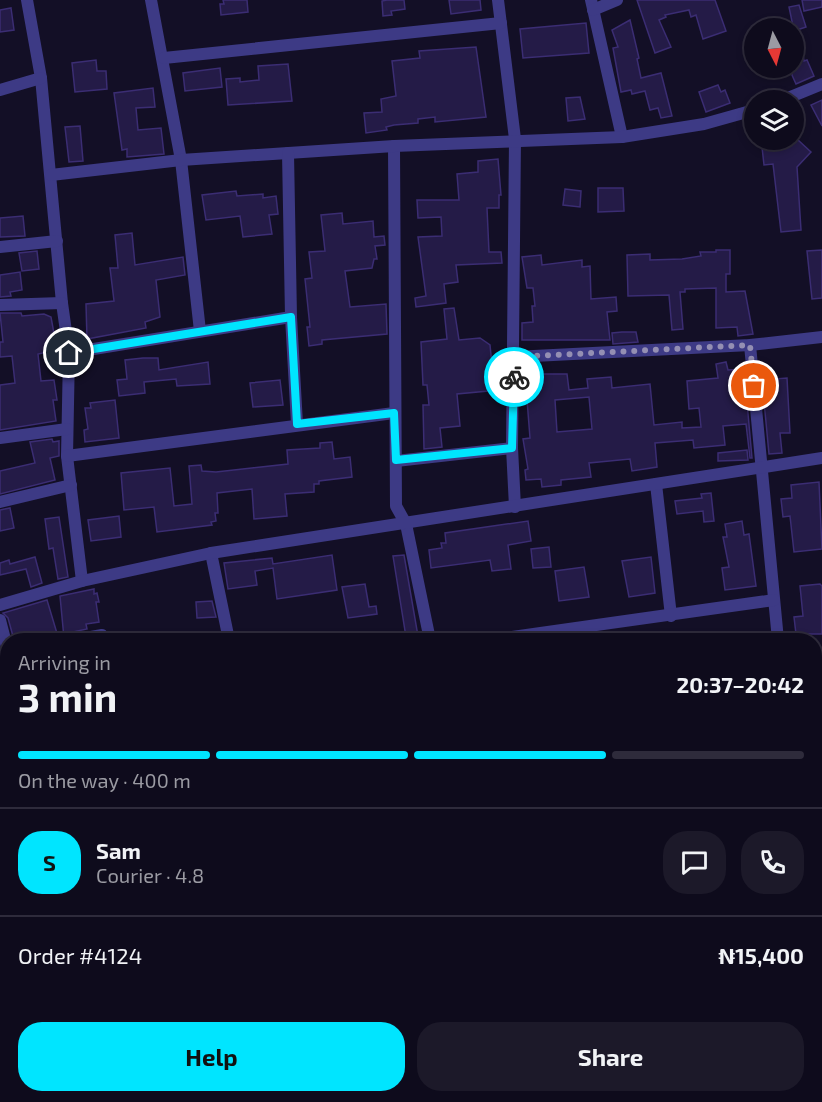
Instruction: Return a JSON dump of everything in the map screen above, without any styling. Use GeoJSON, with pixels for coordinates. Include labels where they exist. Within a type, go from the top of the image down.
{"type":"FeatureCollection","features":[{"type":"Feature","properties":{"kind":"street"},"geometry":{"type":"LineString","coordinates":[[27,0],[41,78],[62,303],[69,353],[67,456],[82,581]]}},
{"type":"Feature","properties":{"kind":"street"},"geometry":{"type":"LineString","coordinates":[[151,0],[182,160],[200,331]]}},
{"type":"Feature","properties":{"kind":"street"},"geometry":{"type":"LineString","coordinates":[[498,0],[515,139],[512,448],[515,507]]}},
{"type":"Feature","properties":{"kind":"street"},"geometry":{"type":"LineString","coordinates":[[617,0],[592,5],[622,137]]}},
{"type":"Feature","properties":{"kind":"street"},"geometry":{"type":"LineString","coordinates":[[164,58],[501,23]]}},
{"type":"Feature","properties":{"kind":"street"},"geometry":{"type":"LineString","coordinates":[[0,90],[41,78]]}},
{"type":"Feature","properties":{"kind":"street"},"geometry":{"type":"LineString","coordinates":[[804,91],[822,84]]}},
{"type":"Feature","properties":{"kind":"street"},"geometry":{"type":"LineString","coordinates":[[51,175],[182,160],[515,139],[622,137],[704,124],[744,113]]}},
{"type":"Feature","properties":{"kind":"street"},"geometry":{"type":"LineString","coordinates":[[394,146],[396,506],[406,524],[429,633]]}},
{"type":"Feature","properties":{"kind":"street"},"geometry":{"type":"LineString","coordinates":[[288,153],[291,317],[297,424]]}},
{"type":"Feature","properties":{"kind":"street"},"geometry":{"type":"LineString","coordinates":[[0,247],[57,241]]}},
{"type":"Feature","properties":{"kind":"street"},"geometry":{"type":"LineString","coordinates":[[0,305],[62,303]]}},
{"type":"Feature","properties":{"kind":"street"},"geometry":{"type":"LineString","coordinates":[[69,353],[291,317]]}},
{"type":"Feature","properties":{"kind":"street"},"geometry":{"type":"LineString","coordinates":[[514,357],[750,345],[822,337]]}},
{"type":"Feature","properties":{"kind":"street"},"geometry":{"type":"LineString","coordinates":[[750,345],[777,633]]}},
{"type":"Feature","properties":{"kind":"street"},"geometry":{"type":"LineString","coordinates":[[67,456],[394,413]]}},
{"type":"Feature","properties":{"kind":"street"},"geometry":{"type":"LineString","coordinates":[[0,438],[67,429]]}},
{"type":"Feature","properties":{"kind":"street"},"geometry":{"type":"LineString","coordinates":[[396,460],[512,448]]}},
{"type":"Feature","properties":{"kind":"street"},"geometry":{"type":"LineString","coordinates":[[0,605],[82,581],[211,553],[822,458]]}},
{"type":"Feature","properties":{"kind":"street"},"geometry":{"type":"LineString","coordinates":[[0,502],[71,484]]}},
{"type":"Feature","properties":{"kind":"street"},"geometry":{"type":"LineString","coordinates":[[656,484],[671,616]]}},
{"type":"Feature","properties":{"kind":"street"},"geometry":{"type":"LineString","coordinates":[[211,553],[228,633]]}},
{"type":"Feature","properties":{"kind":"street"},"geometry":{"type":"LineString","coordinates":[[543,633],[774,600]]}},
{"type":"Feature","properties":{"kind":"building"},"geometry":{"type":"Polygon","coordinates":[[[223,0],[247,0],[248,12],[221,15],[220,4],[224,4],[223,0]]]}},
{"type":"Feature","properties":{"kind":"building"},"geometry":{"type":"Polygon","coordinates":[[[404,0],[405,9],[391,11],[392,15],[383,16],[382,1],[404,0]]]}},
{"type":"Feature","properties":{"kind":"building"},"geometry":{"type":"Polygon","coordinates":[[[449,0],[480,0],[481,10],[451,14],[449,0]]]}},
{"type":"Feature","properties":{"kind":"building"},"geometry":{"type":"Polygon","coordinates":[[[637,0],[715,0],[726,31],[703,39],[696,15],[691,17],[689,10],[665,15],[666,17],[659,20],[671,47],[655,53],[637,0]]]}},
{"type":"Feature","properties":{"kind":"building"},"geometry":{"type":"Polygon","coordinates":[[[802,0],[822,0],[822,7],[804,11],[802,0]]]}},
{"type":"Feature","properties":{"kind":"building"},"geometry":{"type":"Polygon","coordinates":[[[799,5],[803,18],[791,18],[789,7],[799,5]]]}},
{"type":"Feature","properties":{"kind":"building"},"geometry":{"type":"Polygon","coordinates":[[[11,8],[14,30],[0,32],[0,10],[11,8]]]}},
{"type":"Feature","properties":{"kind":"building"},"geometry":{"type":"Polygon","coordinates":[[[630,20],[641,78],[661,73],[672,116],[661,118],[658,108],[650,110],[645,91],[632,94],[631,90],[621,92],[613,48],[618,47],[612,30],[630,20]]]}},
{"type":"Feature","properties":{"kind":"building"},"geometry":{"type":"Polygon","coordinates":[[[586,23],[589,53],[523,58],[520,29],[586,23]]]}},
{"type":"Feature","properties":{"kind":"building"},"geometry":{"type":"Polygon","coordinates":[[[476,47],[486,117],[435,122],[435,117],[418,119],[418,123],[394,125],[386,127],[387,130],[366,133],[364,113],[382,112],[381,99],[396,96],[392,61],[420,58],[419,51],[476,47]]]}},
{"type":"Feature","properties":{"kind":"building"},"geometry":{"type":"Polygon","coordinates":[[[96,60],[97,71],[106,71],[107,89],[75,92],[72,63],[96,60]]]}},
{"type":"Feature","properties":{"kind":"building"},"geometry":{"type":"Polygon","coordinates":[[[807,60],[814,76],[796,84],[793,78],[804,78],[804,61],[807,60]]]}},
{"type":"Feature","properties":{"kind":"building"},"geometry":{"type":"Polygon","coordinates":[[[288,64],[292,101],[228,105],[226,79],[240,78],[240,82],[259,80],[258,66],[288,64]]]}},
{"type":"Feature","properties":{"kind":"building"},"geometry":{"type":"Polygon","coordinates":[[[220,68],[222,87],[185,91],[183,73],[220,68]]]}},
{"type":"Feature","properties":{"kind":"building"},"geometry":{"type":"Polygon","coordinates":[[[718,85],[721,92],[725,90],[730,103],[706,112],[699,92],[718,85]]]}},
{"type":"Feature","properties":{"kind":"building"},"geometry":{"type":"Polygon","coordinates":[[[153,88],[155,107],[136,108],[138,130],[161,128],[164,154],[127,157],[127,149],[122,150],[114,93],[153,88]]]}},
{"type":"Feature","properties":{"kind":"building"},"geometry":{"type":"Polygon","coordinates":[[[580,97],[585,119],[568,121],[566,98],[580,97]]]}},
{"type":"Feature","properties":{"kind":"building"},"geometry":{"type":"Polygon","coordinates":[[[822,100],[822,126],[811,105],[822,100]]]}},
{"type":"Feature","properties":{"kind":"building"},"geometry":{"type":"Polygon","coordinates":[[[80,126],[83,161],[69,162],[65,127],[80,126]]]}},
{"type":"Feature","properties":{"kind":"building"},"geometry":{"type":"Polygon","coordinates":[[[804,146],[811,152],[797,167],[801,230],[781,232],[773,164],[764,165],[762,150],[804,150],[804,146]]]}},
{"type":"Feature","properties":{"kind":"building"},"geometry":{"type":"Polygon","coordinates":[[[498,159],[501,195],[499,195],[499,208],[487,208],[489,252],[501,252],[502,263],[456,265],[458,282],[444,284],[446,303],[416,307],[415,298],[426,296],[418,237],[442,236],[441,217],[418,218],[417,200],[459,200],[457,174],[478,172],[478,161],[498,159]]]}},
{"type":"Feature","properties":{"kind":"building"},"geometry":{"type":"Polygon","coordinates":[[[598,188],[623,188],[624,211],[598,212],[598,188]]]}},
{"type":"Feature","properties":{"kind":"building"},"geometry":{"type":"Polygon","coordinates":[[[565,189],[581,191],[580,207],[563,205],[565,189]]]}},
{"type":"Feature","properties":{"kind":"building"},"geometry":{"type":"Polygon","coordinates":[[[236,191],[237,196],[263,194],[263,198],[276,196],[278,214],[269,215],[272,234],[243,237],[240,216],[206,220],[202,195],[236,191]]]}},
{"type":"Feature","properties":{"kind":"building"},"geometry":{"type":"Polygon","coordinates":[[[342,213],[343,224],[373,221],[374,237],[384,236],[385,245],[375,246],[377,259],[374,259],[372,268],[345,271],[350,307],[386,304],[387,334],[322,340],[322,344],[309,346],[307,327],[310,327],[305,279],[312,278],[309,252],[325,251],[321,215],[342,213]]]}},
{"type":"Feature","properties":{"kind":"building"},"geometry":{"type":"Polygon","coordinates":[[[23,216],[25,236],[0,237],[0,218],[23,216]]]}},
{"type":"Feature","properties":{"kind":"building"},"geometry":{"type":"Polygon","coordinates":[[[132,233],[135,265],[183,257],[185,275],[156,280],[160,317],[145,322],[146,328],[87,339],[86,304],[114,301],[110,268],[118,268],[115,235],[132,233]]]}},
{"type":"Feature","properties":{"kind":"building"},"geometry":{"type":"Polygon","coordinates":[[[716,250],[730,250],[730,274],[726,274],[726,292],[745,291],[753,334],[738,336],[737,327],[716,328],[716,288],[685,289],[685,292],[680,292],[683,329],[672,330],[669,295],[628,296],[627,255],[650,254],[650,260],[682,259],[701,256],[700,252],[716,252],[716,250]]]}},
{"type":"Feature","properties":{"kind":"building"},"geometry":{"type":"Polygon","coordinates":[[[822,250],[822,298],[812,299],[807,251],[822,250]]]}},
{"type":"Feature","properties":{"kind":"building"},"geometry":{"type":"Polygon","coordinates":[[[37,251],[39,269],[22,271],[19,253],[37,251]]]}},
{"type":"Feature","properties":{"kind":"building"},"geometry":{"type":"Polygon","coordinates":[[[541,255],[542,265],[582,260],[582,267],[590,266],[591,299],[616,297],[617,311],[607,312],[610,340],[522,340],[522,323],[533,322],[532,306],[535,306],[533,288],[527,288],[522,257],[541,255]]]}},
{"type":"Feature","properties":{"kind":"building"},"geometry":{"type":"Polygon","coordinates":[[[20,272],[22,290],[10,292],[11,296],[0,297],[0,275],[20,272]]]}},
{"type":"Feature","properties":{"kind":"building"},"geometry":{"type":"Polygon","coordinates":[[[454,308],[459,340],[480,338],[490,345],[492,365],[496,364],[499,390],[457,394],[460,426],[440,428],[442,447],[424,449],[423,405],[429,405],[427,385],[423,385],[421,342],[447,339],[444,309],[454,308]]]}},
{"type":"Feature","properties":{"kind":"building"},"geometry":{"type":"Polygon","coordinates":[[[0,313],[21,313],[22,316],[44,314],[51,317],[57,350],[38,354],[41,381],[54,380],[57,400],[53,400],[56,421],[0,430],[0,385],[15,383],[12,356],[0,357],[0,342],[3,342],[0,313]]]}},
{"type":"Feature","properties":{"kind":"building"},"geometry":{"type":"Polygon","coordinates":[[[636,332],[638,342],[613,344],[612,333],[636,332]]]}},
{"type":"Feature","properties":{"kind":"building"},"geometry":{"type":"Polygon","coordinates":[[[158,358],[159,370],[208,362],[210,384],[177,386],[176,379],[144,382],[145,393],[119,396],[117,380],[127,379],[125,360],[158,358]]]}},
{"type":"Feature","properties":{"kind":"building"},"geometry":{"type":"Polygon","coordinates":[[[726,362],[728,370],[744,369],[752,458],[750,458],[746,424],[723,426],[725,445],[694,448],[693,440],[655,443],[657,467],[632,471],[630,459],[589,463],[591,477],[561,480],[561,485],[542,487],[541,479],[526,480],[525,470],[528,469],[523,439],[530,438],[525,374],[567,374],[569,390],[588,388],[587,379],[611,377],[612,388],[650,384],[654,425],[682,422],[682,428],[701,427],[699,408],[689,409],[687,381],[718,378],[716,364],[726,362]],[[589,397],[555,400],[557,432],[592,429],[589,397]]]}},
{"type":"Feature","properties":{"kind":"building"},"geometry":{"type":"Polygon","coordinates":[[[787,378],[790,433],[780,433],[782,453],[769,454],[762,380],[787,378]]]}},
{"type":"Feature","properties":{"kind":"building"},"geometry":{"type":"Polygon","coordinates":[[[280,380],[283,405],[253,407],[250,383],[280,380]]]}},
{"type":"Feature","properties":{"kind":"building"},"geometry":{"type":"Polygon","coordinates":[[[115,400],[119,438],[85,442],[84,430],[88,429],[85,408],[91,408],[90,403],[115,400]]]}},
{"type":"Feature","properties":{"kind":"building"},"geometry":{"type":"Polygon","coordinates":[[[52,439],[53,442],[59,441],[59,456],[50,458],[55,480],[0,494],[0,471],[35,463],[30,442],[52,439]]]}},
{"type":"Feature","properties":{"kind":"building"},"geometry":{"type":"Polygon","coordinates":[[[332,442],[334,459],[350,457],[352,477],[319,481],[319,484],[314,484],[314,492],[285,494],[287,516],[254,519],[252,489],[217,493],[218,513],[215,513],[216,521],[211,522],[212,525],[157,532],[154,507],[124,510],[121,473],[170,468],[174,506],[192,504],[189,466],[201,465],[202,471],[216,472],[288,464],[287,450],[320,448],[320,443],[332,442]]]}},
{"type":"Feature","properties":{"kind":"building"},"geometry":{"type":"Polygon","coordinates":[[[747,450],[748,460],[718,461],[718,453],[747,450]]]}},
{"type":"Feature","properties":{"kind":"building"},"geometry":{"type":"Polygon","coordinates":[[[819,482],[822,549],[794,552],[790,516],[783,517],[781,499],[792,498],[791,485],[819,482]]]}},
{"type":"Feature","properties":{"kind":"building"},"geometry":{"type":"Polygon","coordinates":[[[711,493],[714,521],[704,522],[703,511],[677,514],[675,501],[702,498],[701,494],[711,493]]]}},
{"type":"Feature","properties":{"kind":"building"},"geometry":{"type":"Polygon","coordinates":[[[10,508],[14,528],[0,531],[0,510],[10,508]]]}},
{"type":"Feature","properties":{"kind":"building"},"geometry":{"type":"Polygon","coordinates":[[[119,516],[121,537],[91,541],[88,520],[119,516]]]}},
{"type":"Feature","properties":{"kind":"building"},"geometry":{"type":"Polygon","coordinates":[[[59,517],[68,577],[58,579],[53,548],[49,549],[45,519],[59,517]]]}},
{"type":"Feature","properties":{"kind":"building"},"geometry":{"type":"Polygon","coordinates":[[[528,521],[531,541],[508,545],[511,569],[492,571],[490,560],[431,568],[429,550],[442,548],[441,543],[446,543],[445,533],[528,521]]]}},
{"type":"Feature","properties":{"kind":"building"},"geometry":{"type":"Polygon","coordinates":[[[742,521],[744,535],[749,534],[756,586],[725,590],[722,568],[729,567],[723,537],[727,537],[725,524],[742,521]]]}},
{"type":"Feature","properties":{"kind":"building"},"geometry":{"type":"Polygon","coordinates":[[[549,547],[551,567],[533,568],[531,549],[549,547]]]}},
{"type":"Feature","properties":{"kind":"building"},"geometry":{"type":"Polygon","coordinates":[[[332,555],[337,590],[277,599],[273,568],[255,571],[257,585],[228,589],[224,563],[272,558],[273,564],[332,555]]]}},
{"type":"Feature","properties":{"kind":"building"},"geometry":{"type":"Polygon","coordinates":[[[404,555],[417,633],[405,633],[393,556],[404,555]]]}},
{"type":"Feature","properties":{"kind":"building"},"geometry":{"type":"Polygon","coordinates":[[[35,557],[42,583],[31,587],[26,569],[0,575],[0,563],[9,560],[10,564],[35,557]]]}},
{"type":"Feature","properties":{"kind":"building"},"geometry":{"type":"Polygon","coordinates":[[[651,557],[655,593],[629,597],[622,561],[651,557]]]}},
{"type":"Feature","properties":{"kind":"building"},"geometry":{"type":"Polygon","coordinates":[[[584,567],[589,597],[559,601],[555,571],[584,567]]]}},
{"type":"Feature","properties":{"kind":"building"},"geometry":{"type":"Polygon","coordinates":[[[365,584],[369,607],[376,606],[377,614],[348,618],[342,587],[365,584]]]}},
{"type":"Feature","properties":{"kind":"building"},"geometry":{"type":"Polygon","coordinates":[[[820,584],[822,586],[822,633],[796,633],[794,617],[803,616],[800,586],[820,584]]]}},
{"type":"Feature","properties":{"kind":"building"},"geometry":{"type":"Polygon","coordinates":[[[94,589],[99,602],[96,602],[99,622],[86,624],[87,629],[64,633],[60,596],[94,589]]]}},
{"type":"Feature","properties":{"kind":"building"},"geometry":{"type":"Polygon","coordinates":[[[47,600],[57,633],[12,633],[8,618],[3,613],[47,600]]]}},
{"type":"Feature","properties":{"kind":"building"},"geometry":{"type":"Polygon","coordinates":[[[212,601],[216,617],[197,618],[196,602],[212,601]]]}},
{"type":"Feature","properties":{"kind":"way so far"},"geometry":{"type":"LineString","coordinates":[[514,377],[514,357],[750,345],[754,386]]}},
{"type":"Feature","properties":{"kind":"route"},"geometry":{"type":"LineString","coordinates":[[69,353],[291,317],[297,424],[394,413],[396,460],[512,448],[514,377]]}}]}
